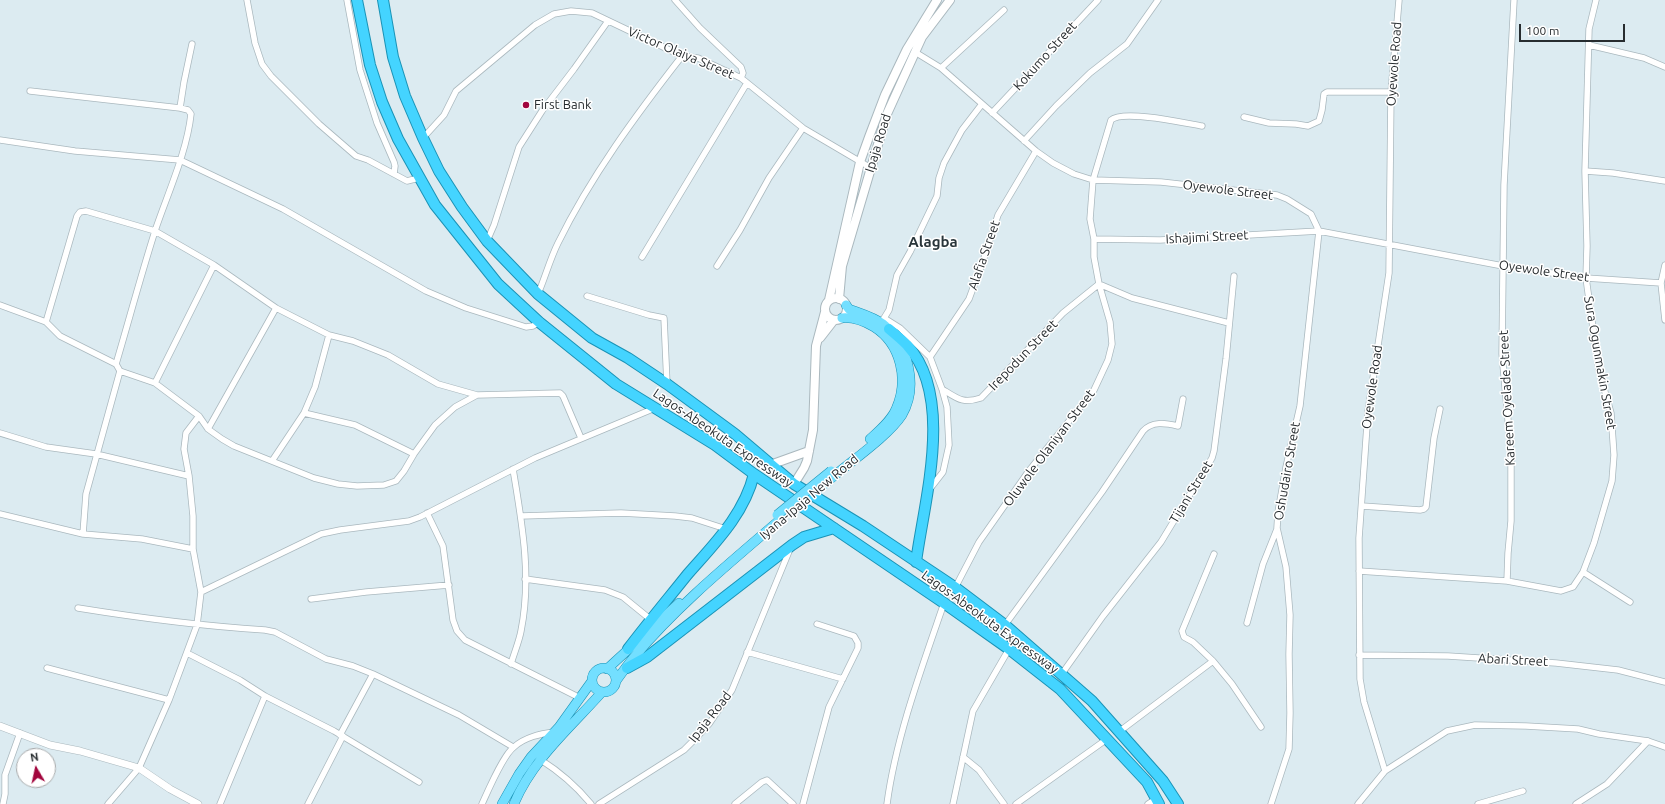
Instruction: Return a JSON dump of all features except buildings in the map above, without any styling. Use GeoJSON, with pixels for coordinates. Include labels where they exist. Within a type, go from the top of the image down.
{"type":"FeatureCollection","features":[{"type":"Feature","properties":{"kind":"highway","name":"Lagos-Abeokuta Expressway"},"geometry":{"type":"LineString","coordinates":[[357,0],[370,65],[382,102],[398,139],[435,205],[498,284],[539,322],[583,359],[616,384],[715,445],[754,474],[944,603],[1009,649],[1060,689],[1147,782],[1154,802]]}},
{"type":"Feature","properties":{"kind":"highway","name":"Lagos-Abeokuta Expressway"},"geometry":{"type":"LineString","coordinates":[[383,0],[393,57],[407,102],[423,138],[447,183],[462,207],[487,241],[538,294],[592,338],[628,358],[667,384],[735,434],[794,484],[863,526],[955,588],[1005,625],[1092,701],[1163,781],[1178,804]]}},
{"type":"Feature","properties":{"kind":"highway"},"geometry":{"type":"LineString","coordinates":[[885,323],[908,346],[920,365],[928,385],[934,433],[928,492],[916,562]]}},
{"type":"Feature","properties":{"kind":"highway"},"geometry":{"type":"LineString","coordinates":[[628,649],[650,619],[727,529],[744,501],[754,474]]}},
{"type":"Feature","properties":{"kind":"highway"},"geometry":{"type":"LineString","coordinates":[[627,668],[647,657],[792,545],[804,537],[834,528]]}},
{"type":"Feature","properties":{"kind":"main road","name":"Ipaja Road"},"geometry":{"type":"LineString","coordinates":[[829,300],[860,162],[885,95],[904,55],[916,31],[937,0]]}},
{"type":"Feature","properties":{"kind":"main road","name":"Ipaja Road"},"geometry":{"type":"LineString","coordinates":[[842,302],[842,266],[887,114],[914,52],[930,24],[950,0]]}},
{"type":"Feature","properties":{"kind":"main road"},"geometry":{"type":"LineString","coordinates":[[794,484],[804,468],[809,451],[815,411],[815,368],[818,340],[825,312],[825,305],[829,300],[842,302],[849,309],[885,323]]}},
{"type":"Feature","properties":{"kind":"main road"},"geometry":{"type":"LineString","coordinates":[[818,340],[838,319],[846,313],[842,302]]}},
{"type":"Feature","properties":{"kind":"main road"},"geometry":{"type":"LineString","coordinates":[[825,312],[828,317],[838,319]]}},
{"type":"Feature","properties":{"kind":"main road","name":"Iyana-Ipaja New Road"},"geometry":{"type":"LineString","coordinates":[[833,474],[886,424],[896,410],[902,383],[902,370],[894,347],[880,331],[869,324],[850,317],[838,319]]}},
{"type":"Feature","properties":{"kind":"main road","name":"Iyana-Ipaja New Road"},"geometry":{"type":"LineString","coordinates":[[607,669],[731,555],[885,434],[901,416],[906,405],[910,380],[909,367],[902,348],[885,323]]}},
{"type":"Feature","properties":{"kind":"main road"},"geometry":{"type":"LineString","coordinates":[[770,465],[809,451]]}},
{"type":"Feature","properties":{"kind":"main road","name":"Iyana-Ipaja New Road"},"geometry":{"type":"LineString","coordinates":[[616,681],[633,658],[691,599],[780,517]]}},
{"type":"Feature","properties":{"kind":"main road"},"geometry":{"type":"LineString","coordinates":[[502,804],[519,774],[531,757],[554,732],[580,698],[592,681],[595,673],[603,668],[607,669],[614,673],[616,681],[610,691],[602,692],[595,688],[592,681]]}},
{"type":"Feature","properties":{"kind":"main road"},"geometry":{"type":"LineString","coordinates":[[514,804],[531,774],[541,760],[602,692]]}},
{"type":"Feature","properties":{"kind":"street"},"geometry":{"type":"LineString","coordinates":[[248,0],[255,43],[262,64],[271,76],[319,124],[356,156],[407,181],[419,178]]}},
{"type":"Feature","properties":{"kind":"street"},"geometry":{"type":"LineString","coordinates":[[347,0],[360,70],[377,123],[394,162],[394,174]]}},
{"type":"Feature","properties":{"kind":"street"},"geometry":{"type":"LineString","coordinates":[[676,0],[700,28],[741,67],[743,73],[741,78]]}},
{"type":"Feature","properties":{"kind":"street","name":"Kokumo Street"},"geometry":{"type":"LineString","coordinates":[[992,113],[1098,0]]}},
{"type":"Feature","properties":{"kind":"street"},"geometry":{"type":"LineString","coordinates":[[1024,141],[1056,106],[1090,73],[1127,44],[1158,0]]}},
{"type":"Feature","properties":{"kind":"street","name":"Oyewole Road"},"geometry":{"type":"LineString","coordinates":[[1385,771],[1364,702],[1360,679],[1359,538],[1368,411],[1386,297],[1391,246],[1391,92],[1399,0]]}},
{"type":"Feature","properties":{"kind":"street","name":"Kareem Oyelade Street"},"geometry":{"type":"LineString","coordinates":[[1507,581],[1511,521],[1511,453],[1502,354],[1503,266],[1504,185],[1514,0]]}},
{"type":"Feature","properties":{"kind":"street","name":"Sura Ogunmakin Street"},"geometry":{"type":"LineString","coordinates":[[1507,581],[1561,591],[1573,587],[1582,572],[1594,543],[1612,481],[1614,455],[1611,413],[1599,371],[1586,278],[1587,246],[1585,172],[1589,45],[1588,28],[1596,0]]}},
{"type":"Feature","properties":{"kind":"street"},"geometry":{"type":"LineString","coordinates":[[941,68],[1004,10]]}},
{"type":"Feature","properties":{"kind":"street","name":"Victor Olaiya Street"},"geometry":{"type":"LineString","coordinates":[[423,138],[444,115],[456,91],[534,25],[554,14],[571,11],[592,13],[682,56],[698,58],[741,78],[803,128],[871,168]]}},
{"type":"Feature","properties":{"kind":"street"},"geometry":{"type":"LineString","coordinates":[[487,241],[494,225],[519,147],[542,111],[608,21]]}},
{"type":"Feature","properties":{"kind":"street"},"geometry":{"type":"LineString","coordinates":[[180,108],[192,44]]}},
{"type":"Feature","properties":{"kind":"street"},"geometry":{"type":"LineString","coordinates":[[1589,45],[1644,58],[1665,67]]}},
{"type":"Feature","properties":{"kind":"street","name":"Oyewole Street"},"geometry":{"type":"LineString","coordinates":[[914,52],[941,68],[1036,151],[1064,170],[1093,180],[1167,183],[1277,195],[1311,214],[1319,231],[1391,246],[1503,266],[1586,278],[1661,283]]}},
{"type":"Feature","properties":{"kind":"street"},"geometry":{"type":"LineString","coordinates":[[538,294],[556,245],[580,200],[621,137],[682,56]]}},
{"type":"Feature","properties":{"kind":"street"},"geometry":{"type":"LineString","coordinates":[[642,257],[747,83]]}},
{"type":"Feature","properties":{"kind":"street"},"geometry":{"type":"LineString","coordinates":[[30,91],[180,108],[188,110],[191,114],[180,160],[155,231],[116,364]]}},
{"type":"Feature","properties":{"kind":"street"},"geometry":{"type":"LineString","coordinates":[[1244,117],[1269,123],[1308,126],[1320,121],[1324,94],[1327,92],[1391,92]]}},
{"type":"Feature","properties":{"kind":"street"},"geometry":{"type":"LineString","coordinates":[[928,492],[943,472],[949,445],[947,407],[930,357],[900,328],[885,323],[897,274],[910,252],[937,196],[940,178],[949,152],[962,130],[982,104]]}},
{"type":"Feature","properties":{"kind":"street","name":"Oluwole Olaniyan Street"},"geometry":{"type":"LineString","coordinates":[[955,588],[979,542],[1028,472],[1094,390],[1108,360],[1112,344],[1110,322],[1099,284],[1094,257],[1094,239],[1090,219],[1093,180],[1111,120],[1114,117],[1125,116],[1164,119],[1202,126]]}},
{"type":"Feature","properties":{"kind":"street"},"geometry":{"type":"LineString","coordinates":[[717,266],[740,230],[769,178],[803,128]]}},
{"type":"Feature","properties":{"kind":"street"},"geometry":{"type":"LineString","coordinates":[[0,140],[75,151],[180,160],[283,209],[439,297],[481,313],[526,327],[533,326],[539,322]]}},
{"type":"Feature","properties":{"kind":"street","name":"Alafia Street"},"geometry":{"type":"LineString","coordinates":[[930,357],[969,299],[998,215],[1036,151]]}},
{"type":"Feature","properties":{"kind":"street"},"geometry":{"type":"LineString","coordinates":[[1585,172],[1614,173],[1665,181]]}},
{"type":"Feature","properties":{"kind":"street"},"geometry":{"type":"LineString","coordinates":[[46,322],[77,216],[80,212],[86,212],[155,231],[214,265],[276,308],[330,334],[354,341],[388,355],[438,384],[477,395],[560,393],[563,396],[581,438]]}},
{"type":"Feature","properties":{"kind":"street","name":"Ishajimi Street"},"geometry":{"type":"LineString","coordinates":[[1094,239],[1160,240],[1319,231]]}},
{"type":"Feature","properties":{"kind":"street","name":"Oshudairo Street"},"geometry":{"type":"LineString","coordinates":[[1272,804],[1288,749],[1290,714],[1290,615],[1286,566],[1277,528],[1286,467],[1300,406],[1319,231]]}},
{"type":"Feature","properties":{"kind":"street"},"geometry":{"type":"LineString","coordinates":[[155,383],[214,265]]}},
{"type":"Feature","properties":{"kind":"street"},"geometry":{"type":"LineString","coordinates":[[1665,265],[1661,283],[1665,320]]}},
{"type":"Feature","properties":{"kind":"street","name":"Tijani Street"},"geometry":{"type":"LineString","coordinates":[[1061,675],[1103,616],[1161,542],[1212,458],[1226,359],[1234,276]]}},
{"type":"Feature","properties":{"kind":"street"},"geometry":{"type":"LineString","coordinates":[[1099,284],[1132,298],[1229,323]]}},
{"type":"Feature","properties":{"kind":"street","name":"Irepodun Street"},"geometry":{"type":"LineString","coordinates":[[942,389],[960,400],[971,402],[981,398],[1063,313],[1084,294],[1099,284]]}},
{"type":"Feature","properties":{"kind":"street"},"geometry":{"type":"LineString","coordinates":[[587,296],[649,315],[664,318],[667,384]]}},
{"type":"Feature","properties":{"kind":"street"},"geometry":{"type":"LineString","coordinates":[[0,305],[46,322],[60,336],[116,364],[120,371],[155,383],[199,416],[208,429],[222,440],[314,478],[338,484],[357,486],[384,485],[396,481],[435,425],[445,414],[477,395]]}},
{"type":"Feature","properties":{"kind":"street"},"geometry":{"type":"LineString","coordinates":[[208,429],[276,308]]}},
{"type":"Feature","properties":{"kind":"street"},"geometry":{"type":"LineString","coordinates":[[272,461],[304,413],[315,387],[330,334]]}},
{"type":"Feature","properties":{"kind":"street"},"geometry":{"type":"LineString","coordinates":[[82,534],[84,504],[96,454],[120,371]]}},
{"type":"Feature","properties":{"kind":"street"},"geometry":{"type":"LineString","coordinates":[[1005,625],[1102,492],[1143,431],[1148,426],[1154,424],[1168,423],[1178,426],[1183,399]]}},
{"type":"Feature","properties":{"kind":"street"},"geometry":{"type":"LineString","coordinates":[[201,592],[321,534],[409,521],[513,469],[581,438],[655,408]]}},
{"type":"Feature","properties":{"kind":"street"},"geometry":{"type":"LineString","coordinates":[[1362,506],[1424,509],[1426,506],[1434,438],[1440,409]]}},
{"type":"Feature","properties":{"kind":"street"},"geometry":{"type":"LineString","coordinates":[[304,413],[355,425],[414,454]]}},
{"type":"Feature","properties":{"kind":"street"},"geometry":{"type":"LineString","coordinates":[[108,804],[139,768],[168,700],[197,625],[201,592],[193,549],[193,516],[189,476],[184,449],[186,433],[199,416]]}},
{"type":"Feature","properties":{"kind":"street"},"geometry":{"type":"LineString","coordinates":[[0,433],[46,447],[96,454],[189,476]]}},
{"type":"Feature","properties":{"kind":"street"},"geometry":{"type":"LineString","coordinates":[[511,664],[521,633],[526,595],[524,535],[513,469]]}},
{"type":"Feature","properties":{"kind":"street"},"geometry":{"type":"LineString","coordinates":[[427,513],[443,546],[453,620],[457,631],[465,640],[580,698]]}},
{"type":"Feature","properties":{"kind":"street"},"geometry":{"type":"LineString","coordinates":[[521,516],[621,513],[675,516],[692,518],[727,529]]}},
{"type":"Feature","properties":{"kind":"street"},"geometry":{"type":"LineString","coordinates":[[0,514],[82,534],[142,539],[193,549]]}},
{"type":"Feature","properties":{"kind":"street"},"geometry":{"type":"LineString","coordinates":[[1247,624],[1263,564],[1277,528]]}},
{"type":"Feature","properties":{"kind":"street","name":"Ipaja Road"},"geometry":{"type":"LineString","coordinates":[[599,804],[627,788],[684,750],[698,736],[732,690],[792,545]]}},
{"type":"Feature","properties":{"kind":"street"},"geometry":{"type":"LineString","coordinates":[[1214,554],[1182,631],[1184,637],[1193,642],[1213,661],[1232,684],[1261,727]]}},
{"type":"Feature","properties":{"kind":"street"},"geometry":{"type":"LineString","coordinates":[[1359,571],[1507,581]]}},
{"type":"Feature","properties":{"kind":"street"},"geometry":{"type":"LineString","coordinates":[[1582,572],[1630,602]]}},
{"type":"Feature","properties":{"kind":"street"},"geometry":{"type":"LineString","coordinates":[[525,579],[605,590],[623,597],[650,619]]}},
{"type":"Feature","properties":{"kind":"street"},"geometry":{"type":"LineString","coordinates":[[311,599],[366,592],[449,585]]}},
{"type":"Feature","properties":{"kind":"street"},"geometry":{"type":"LineString","coordinates":[[887,804],[892,771],[924,662],[944,603]]}},
{"type":"Feature","properties":{"kind":"street"},"geometry":{"type":"LineString","coordinates":[[78,608],[132,617],[197,625],[274,632],[326,659],[353,666],[374,674],[459,715],[513,747]]}},
{"type":"Feature","properties":{"kind":"street"},"geometry":{"type":"LineString","coordinates":[[803,804],[828,707],[858,648],[858,642],[854,636],[818,624]]}},
{"type":"Feature","properties":{"kind":"street"},"geometry":{"type":"LineString","coordinates":[[953,804],[973,711],[1009,649]]}},
{"type":"Feature","properties":{"kind":"street"},"geometry":{"type":"LineString","coordinates":[[747,652],[843,679]]}},
{"type":"Feature","properties":{"kind":"street"},"geometry":{"type":"LineString","coordinates":[[187,653],[240,680],[265,696],[342,736],[419,782]]}},
{"type":"Feature","properties":{"kind":"street","name":"Abari Street"},"geometry":{"type":"LineString","coordinates":[[1359,655],[1448,656],[1556,663],[1618,670],[1665,682]]}},
{"type":"Feature","properties":{"kind":"street"},"geometry":{"type":"LineString","coordinates":[[1120,731],[1213,661]]}},
{"type":"Feature","properties":{"kind":"street"},"geometry":{"type":"LineString","coordinates":[[47,668],[168,700]]}},
{"type":"Feature","properties":{"kind":"street"},"geometry":{"type":"LineString","coordinates":[[308,804],[374,674]]}},
{"type":"Feature","properties":{"kind":"street"},"geometry":{"type":"LineString","coordinates":[[220,804],[265,696]]}},
{"type":"Feature","properties":{"kind":"street"},"geometry":{"type":"LineString","coordinates":[[1358,804],[1385,771],[1448,731],[1475,725],[1578,729],[1599,734],[1648,741],[1665,747]]}},
{"type":"Feature","properties":{"kind":"street"},"geometry":{"type":"LineString","coordinates":[[0,726],[50,745],[80,751],[139,768],[194,803]]}},
{"type":"Feature","properties":{"kind":"street"},"geometry":{"type":"LineString","coordinates":[[482,804],[501,765],[513,747],[537,734],[554,732]]}},
{"type":"Feature","properties":{"kind":"street"},"geometry":{"type":"LineString","coordinates":[[2,804],[5,794],[5,775],[20,733]]}},
{"type":"Feature","properties":{"kind":"street"},"geometry":{"type":"LineString","coordinates":[[1016,804],[1107,739]]}},
{"type":"Feature","properties":{"kind":"street"},"geometry":{"type":"LineString","coordinates":[[1576,804],[1607,784],[1648,741]]}},
{"type":"Feature","properties":{"kind":"street"},"geometry":{"type":"LineString","coordinates":[[963,757],[979,770],[1004,804]]}},
{"type":"Feature","properties":{"kind":"street"},"geometry":{"type":"LineString","coordinates":[[541,760],[557,771],[582,793],[591,804]]}},
{"type":"Feature","properties":{"kind":"street"},"geometry":{"type":"LineString","coordinates":[[735,804],[762,782],[767,780],[793,804]]}},
{"type":"Feature","properties":{"kind":"street"},"geometry":{"type":"LineString","coordinates":[[1478,804],[1523,791]]}},
{"type":"Feature","properties":{"kind":"place","name":"First Bank"},"geometry":{"type":"Point","coordinates":[526,105]}},
{"type":"Feature","properties":{"kind":"district","name":"Alagba"},"geometry":{"type":"Point","coordinates":[933,242]}}]}
